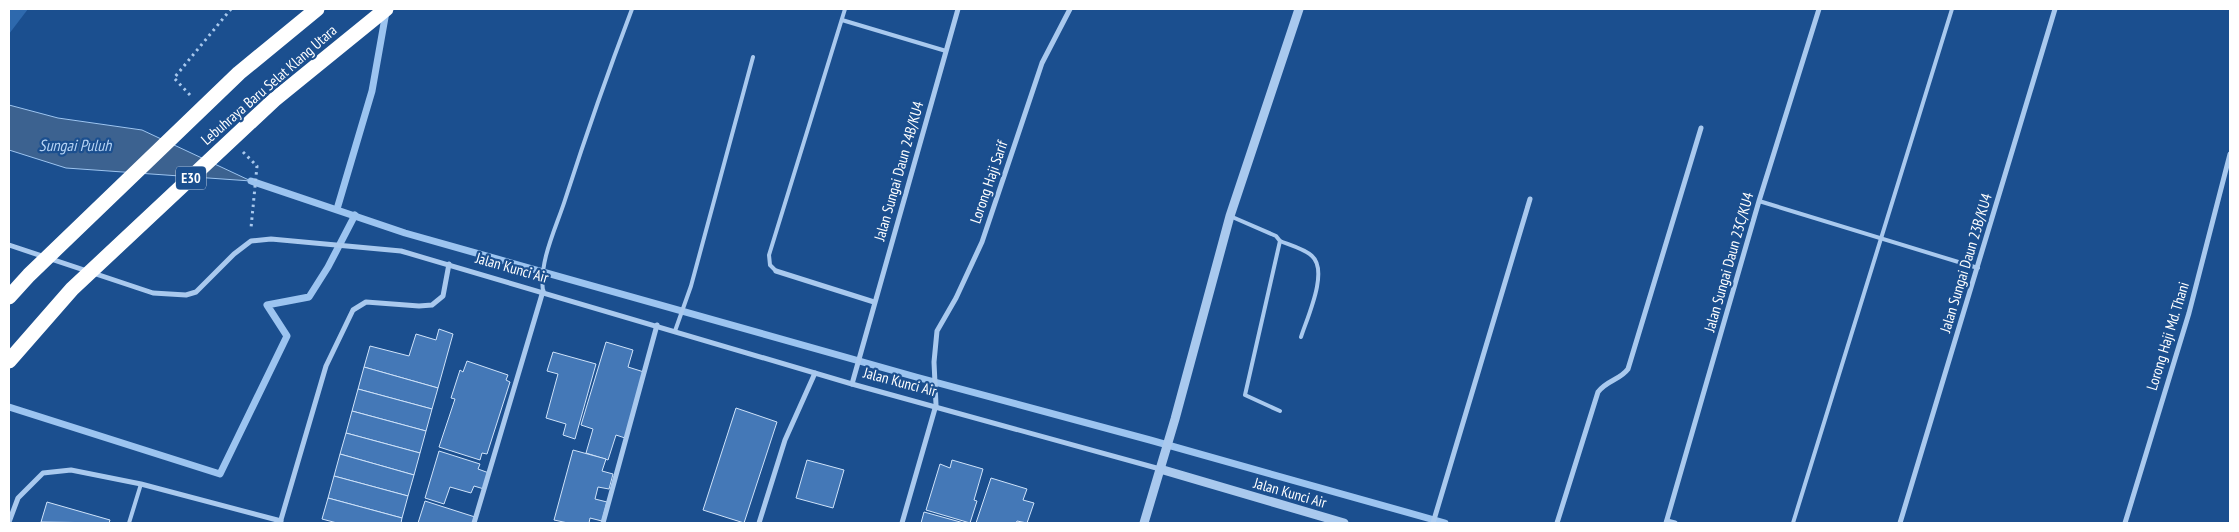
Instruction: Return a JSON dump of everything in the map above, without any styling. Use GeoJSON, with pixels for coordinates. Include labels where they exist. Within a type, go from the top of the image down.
{"type":"FeatureCollection","features":[{"type":"Feature","properties":{"kind":"highway","name":"Lebuhraya Baru Selat Klang Utara"},"geometry":{"type":"LineString","coordinates":[[9,297],[29,275],[239,74],[317,9]]}},
{"type":"Feature","properties":{"kind":"highway","name":"Lebuhraya Baru Selat Klang Utara"},"geometry":{"type":"LineString","coordinates":[[9,361],[72,289],[259,114],[386,9]]}},
{"type":"Feature","properties":{"kind":"street","name":"Jalan Sungai Daun 24B/KU4"},"geometry":{"type":"LineString","coordinates":[[852,384],[958,9]]}},
{"type":"Feature","properties":{"kind":"street","name":"Lorong Haji Sarif"},"geometry":{"type":"LineString","coordinates":[[902,523],[936,405],[934,362],[937,331],[956,298],[982,242],[1042,63],[1070,9]]}},
{"type":"Feature","properties":{"kind":"street"},"geometry":{"type":"LineString","coordinates":[[1144,523],[1175,419],[1230,216],[1299,9]]}},
{"type":"Feature","properties":{"kind":"street","name":"Jalan Sungai Daun 23C/KU4"},"geometry":{"type":"LineString","coordinates":[[1667,522],[1759,201],[1820,9]]}},
{"type":"Feature","properties":{"kind":"street","name":"Jalan Sungai Daun 23B/KU4"},"geometry":{"type":"LineString","coordinates":[[1900,523],[2055,9]]}},
{"type":"Feature","properties":{"kind":"street"},"geometry":{"type":"LineString","coordinates":[[1557,523],[1598,392],[1604,383],[1625,373],[1628,368],[1701,128]]}},
{"type":"Feature","properties":{"kind":"street","name":"Lorong Haji Md. Thani"},"geometry":{"type":"LineString","coordinates":[[2125,523],[2189,313],[2230,154]]}},
{"type":"Feature","properties":{"kind":"street"},"geometry":{"type":"LineString","coordinates":[[1433,523],[1530,199]]}},
{"type":"Feature","properties":{"kind":"street","name":"Jalan Kunci Air"},"geometry":{"type":"LineString","coordinates":[[251,241],[271,239],[401,251],[543,291],[852,384],[1161,465],[1344,523]]}},
{"type":"Feature","properties":{"kind":"street"},"geometry":{"type":"LineString","coordinates":[[9,245],[153,293],[186,295],[196,292],[234,254],[251,241]]}},
{"type":"Feature","properties":{"kind":"street"},"geometry":{"type":"LineString","coordinates":[[9,522],[18,498],[43,473],[72,470],[141,484],[281,522],[326,366],[353,310],[366,302],[419,306],[432,305],[443,296],[449,264]]}},
{"type":"Feature","properties":{"kind":"street"},"geometry":{"type":"LineString","coordinates":[[776,271],[874,302]]}},
{"type":"Feature","properties":{"kind":"street"},"geometry":{"type":"LineString","coordinates":[[474,523],[543,291]]}},
{"type":"Feature","properties":{"kind":"street"},"geometry":{"type":"LineString","coordinates":[[604,523],[657,325]]}},
{"type":"Feature","properties":{"kind":"street"},"geometry":{"type":"LineString","coordinates":[[759,523],[785,440],[816,373]]}},
{"type":"Feature","properties":{"kind":"street"},"geometry":{"type":"LineString","coordinates":[[1667,522],[1675,523]]}},
{"type":"Feature","properties":{"kind":"lane"},"geometry":{"type":"LineString","coordinates":[[543,291],[541,276],[551,242],[602,88],[632,9]]}},
{"type":"Feature","properties":{"kind":"lane"},"geometry":{"type":"LineString","coordinates":[[776,271],[770,266],[769,255],[845,9]]}},
{"type":"Feature","properties":{"kind":"lane"},"geometry":{"type":"LineString","coordinates":[[1793,523],[1883,238],[1952,9]]}},
{"type":"Feature","properties":{"kind":"lane"},"geometry":{"type":"LineString","coordinates":[[842,20],[946,51]]}},
{"type":"Feature","properties":{"kind":"lane"},"geometry":{"type":"LineString","coordinates":[[675,331],[690,286],[753,57]]}},
{"type":"Feature","properties":{"kind":"lane"},"geometry":{"type":"LineString","coordinates":[[1759,201],[1978,268]]}},
{"type":"Feature","properties":{"kind":"lane"},"geometry":{"type":"LineString","coordinates":[[1230,216],[1276,236],[1280,241],[1312,255],[1319,266],[1319,278],[1301,337]]}},
{"type":"Feature","properties":{"kind":"lane"},"geometry":{"type":"LineString","coordinates":[[1280,241],[1244,395],[1280,411]]}},
{"type":"Feature","properties":{"kind":"lane"},"geometry":{"type":"LineString","coordinates":[[129,523],[141,484]]}},
{"type":"Feature","properties":{"kind":"path"},"geometry":{"type":"LineString","coordinates":[[251,241],[257,166]]}},
{"type":"Feature","properties":{"kind":"shaded area"},"geometry":{"type":"Polygon","coordinates":[[[9,9],[28,9],[9,34],[9,9]]]}},
{"type":"Feature","properties":{"kind":"water","name":"Sungai Puluh"},"geometry":{"type":"Polygon","coordinates":[[[9,105],[58,118],[142,130],[251,181],[66,168],[9,150],[9,105]]]}},
{"type":"Feature","properties":{"kind":"building"},"geometry":{"type":"Polygon","coordinates":[[[439,329],[453,334],[438,388],[364,367],[370,346],[409,356],[416,334],[436,340],[439,329]]]}},
{"type":"Feature","properties":{"kind":"building"},"geometry":{"type":"Polygon","coordinates":[[[606,342],[633,350],[628,367],[644,372],[625,438],[616,435],[608,460],[586,453],[593,429],[581,425],[606,342]]]}},
{"type":"Feature","properties":{"kind":"building"},"geometry":{"type":"Polygon","coordinates":[[[553,352],[596,364],[575,439],[563,435],[566,424],[546,418],[558,374],[547,371],[553,352]]]}},
{"type":"Feature","properties":{"kind":"building"},"geometry":{"type":"Polygon","coordinates":[[[467,361],[508,375],[506,380],[510,382],[487,454],[482,453],[480,460],[439,447],[455,399],[451,398],[460,370],[463,372],[467,361]]]}},
{"type":"Feature","properties":{"kind":"building"},"geometry":{"type":"Polygon","coordinates":[[[364,367],[438,388],[432,409],[358,389],[364,367]]]}},
{"type":"Feature","properties":{"kind":"building"},"geometry":{"type":"Polygon","coordinates":[[[358,389],[432,409],[426,431],[352,411],[358,389]]]}},
{"type":"Feature","properties":{"kind":"building"},"geometry":{"type":"Polygon","coordinates":[[[736,408],[777,422],[744,523],[703,510],[736,408]]]}},
{"type":"Feature","properties":{"kind":"building"},"geometry":{"type":"Polygon","coordinates":[[[352,411],[426,431],[420,453],[346,433],[352,411]]]}},
{"type":"Feature","properties":{"kind":"building"},"geometry":{"type":"Polygon","coordinates":[[[346,433],[420,453],[414,475],[340,454],[346,433]]]}},
{"type":"Feature","properties":{"kind":"building"},"geometry":{"type":"Polygon","coordinates":[[[573,450],[606,459],[602,471],[613,474],[609,489],[598,487],[595,499],[607,502],[602,521],[590,518],[589,523],[568,523],[554,520],[573,450]]]}},
{"type":"Feature","properties":{"kind":"building"},"geometry":{"type":"Polygon","coordinates":[[[439,451],[480,464],[478,469],[489,473],[484,489],[474,486],[471,493],[450,487],[444,504],[425,498],[439,451]]]}},
{"type":"Feature","properties":{"kind":"building"},"geometry":{"type":"Polygon","coordinates":[[[340,454],[414,475],[408,496],[334,476],[340,454]]]}},
{"type":"Feature","properties":{"kind":"building"},"geometry":{"type":"Polygon","coordinates":[[[807,460],[844,470],[833,508],[796,498],[807,460]]]}},
{"type":"Feature","properties":{"kind":"building"},"geometry":{"type":"Polygon","coordinates":[[[952,460],[983,469],[974,500],[977,501],[970,523],[926,510],[940,464],[950,468],[952,460]]]}},
{"type":"Feature","properties":{"kind":"building"},"geometry":{"type":"Polygon","coordinates":[[[334,476],[408,496],[402,518],[328,498],[334,476]]]}},
{"type":"Feature","properties":{"kind":"building"},"geometry":{"type":"Polygon","coordinates":[[[991,478],[1027,489],[1023,500],[1034,503],[1027,523],[1017,521],[1016,523],[976,523],[991,478]]]}},
{"type":"Feature","properties":{"kind":"building"},"geometry":{"type":"Polygon","coordinates":[[[328,498],[402,518],[401,523],[337,523],[322,519],[328,498]]]}},
{"type":"Feature","properties":{"kind":"building"},"geometry":{"type":"Polygon","coordinates":[[[425,501],[475,517],[473,523],[418,523],[425,501]]]}},
{"type":"Feature","properties":{"kind":"building"},"geometry":{"type":"Polygon","coordinates":[[[47,502],[110,520],[109,523],[41,522],[47,502]]]}},
{"type":"Feature","properties":{"kind":"building"},"geometry":{"type":"Polygon","coordinates":[[[924,512],[964,523],[921,523],[924,512]]]}},
{"type":"Feature","properties":{"kind":"waterway"},"geometry":{"type":"LineString","coordinates":[[337,209],[372,91],[386,12]]}},
{"type":"Feature","properties":{"kind":"waterway"},"geometry":{"type":"LineString","coordinates":[[251,181],[405,233],[1445,523]]}},
{"type":"Feature","properties":{"kind":"waterway"},"geometry":{"type":"LineString","coordinates":[[9,407],[220,474],[287,336],[267,305],[309,297],[328,267],[355,215]]}}]}
